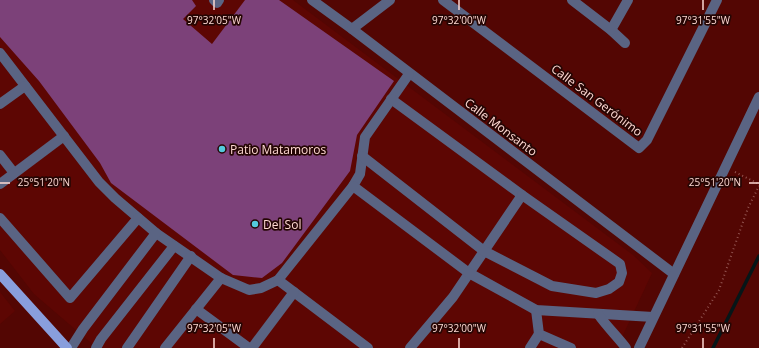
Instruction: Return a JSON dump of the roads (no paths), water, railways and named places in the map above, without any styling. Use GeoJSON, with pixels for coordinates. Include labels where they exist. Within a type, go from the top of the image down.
{"type":"FeatureCollection","features":[{"type":"Feature","properties":{"kind":"main road"},"geometry":{"type":"LineString","coordinates":[[0,274],[67,348]]}},
{"type":"Feature","properties":{"kind":"street"},"geometry":{"type":"LineString","coordinates":[[214,0],[217,3],[219,0]]}},
{"type":"Feature","properties":{"kind":"street","name":"Calle Monsanto"},"geometry":{"type":"LineString","coordinates":[[312,0],[674,274]]}},
{"type":"Feature","properties":{"kind":"street"},"geometry":{"type":"LineString","coordinates":[[352,29],[390,0]]}},
{"type":"Feature","properties":{"kind":"street","name":"Calle San Gerónimo"},"geometry":{"type":"LineString","coordinates":[[443,0],[639,148],[647,140],[717,0]]}},
{"type":"Feature","properties":{"kind":"street"},"geometry":{"type":"LineString","coordinates":[[572,0],[611,30],[625,43]]}},
{"type":"Feature","properties":{"kind":"street"},"geometry":{"type":"LineString","coordinates":[[611,30],[628,0]]}},
{"type":"Feature","properties":{"kind":"street"},"geometry":{"type":"LineString","coordinates":[[0,53],[99,182],[115,198],[156,233],[174,246],[191,256],[221,278],[249,290],[261,288],[278,280],[354,186],[360,174],[365,137],[409,74]]}},
{"type":"Feature","properties":{"kind":"street"},"geometry":{"type":"LineString","coordinates":[[0,104],[25,86]]}},
{"type":"Feature","properties":{"kind":"street"},"geometry":{"type":"LineString","coordinates":[[639,348],[759,97]]}},
{"type":"Feature","properties":{"kind":"street"},"geometry":{"type":"LineString","coordinates":[[362,156],[484,251],[552,286],[596,293],[608,289],[619,282],[622,273],[620,264],[522,195],[391,99]]}},
{"type":"Feature","properties":{"kind":"street"},"geometry":{"type":"LineString","coordinates":[[0,184],[64,136]]}},
{"type":"Feature","properties":{"kind":"street"},"geometry":{"type":"LineString","coordinates":[[0,155],[14,173]]}},
{"type":"Feature","properties":{"kind":"street"},"geometry":{"type":"LineString","coordinates":[[354,186],[469,273],[536,310],[653,317]]}},
{"type":"Feature","properties":{"kind":"street"},"geometry":{"type":"LineString","coordinates":[[412,347],[453,297],[522,195]]}},
{"type":"Feature","properties":{"kind":"street"},"geometry":{"type":"LineString","coordinates":[[0,218],[70,298],[138,218]]}},
{"type":"Feature","properties":{"kind":"street"},"geometry":{"type":"LineString","coordinates":[[71,348],[83,329],[156,233]]}},
{"type":"Feature","properties":{"kind":"street"},"geometry":{"type":"LineString","coordinates":[[96,348],[101,339],[174,246]]}},
{"type":"Feature","properties":{"kind":"street"},"geometry":{"type":"LineString","coordinates":[[127,348],[191,256]]}},
{"type":"Feature","properties":{"kind":"street"},"geometry":{"type":"LineString","coordinates":[[166,348],[221,278]]}},
{"type":"Feature","properties":{"kind":"street"},"geometry":{"type":"LineString","coordinates":[[278,280],[368,348]]}},
{"type":"Feature","properties":{"kind":"street"},"geometry":{"type":"LineString","coordinates":[[196,309],[250,348],[294,292]]}},
{"type":"Feature","properties":{"kind":"street"},"geometry":{"type":"LineString","coordinates":[[530,348],[539,334],[536,310]]}},
{"type":"Feature","properties":{"kind":"street"},"geometry":{"type":"LineString","coordinates":[[598,314],[607,327],[617,336],[626,348]]}},
{"type":"Feature","properties":{"kind":"street"},"geometry":{"type":"LineString","coordinates":[[539,334],[571,348]]}},
{"type":"Feature","properties":{"kind":"waterway"},"geometry":{"type":"LineString","coordinates":[[713,348],[759,256]]}},
{"type":"Feature","properties":{"kind":"place","name":"Patio Matamoros"},"geometry":{"type":"Point","coordinates":[222,149]}},
{"type":"Feature","properties":{"kind":"place","name":"Del Sol"},"geometry":{"type":"Point","coordinates":[255,224]}}]}
